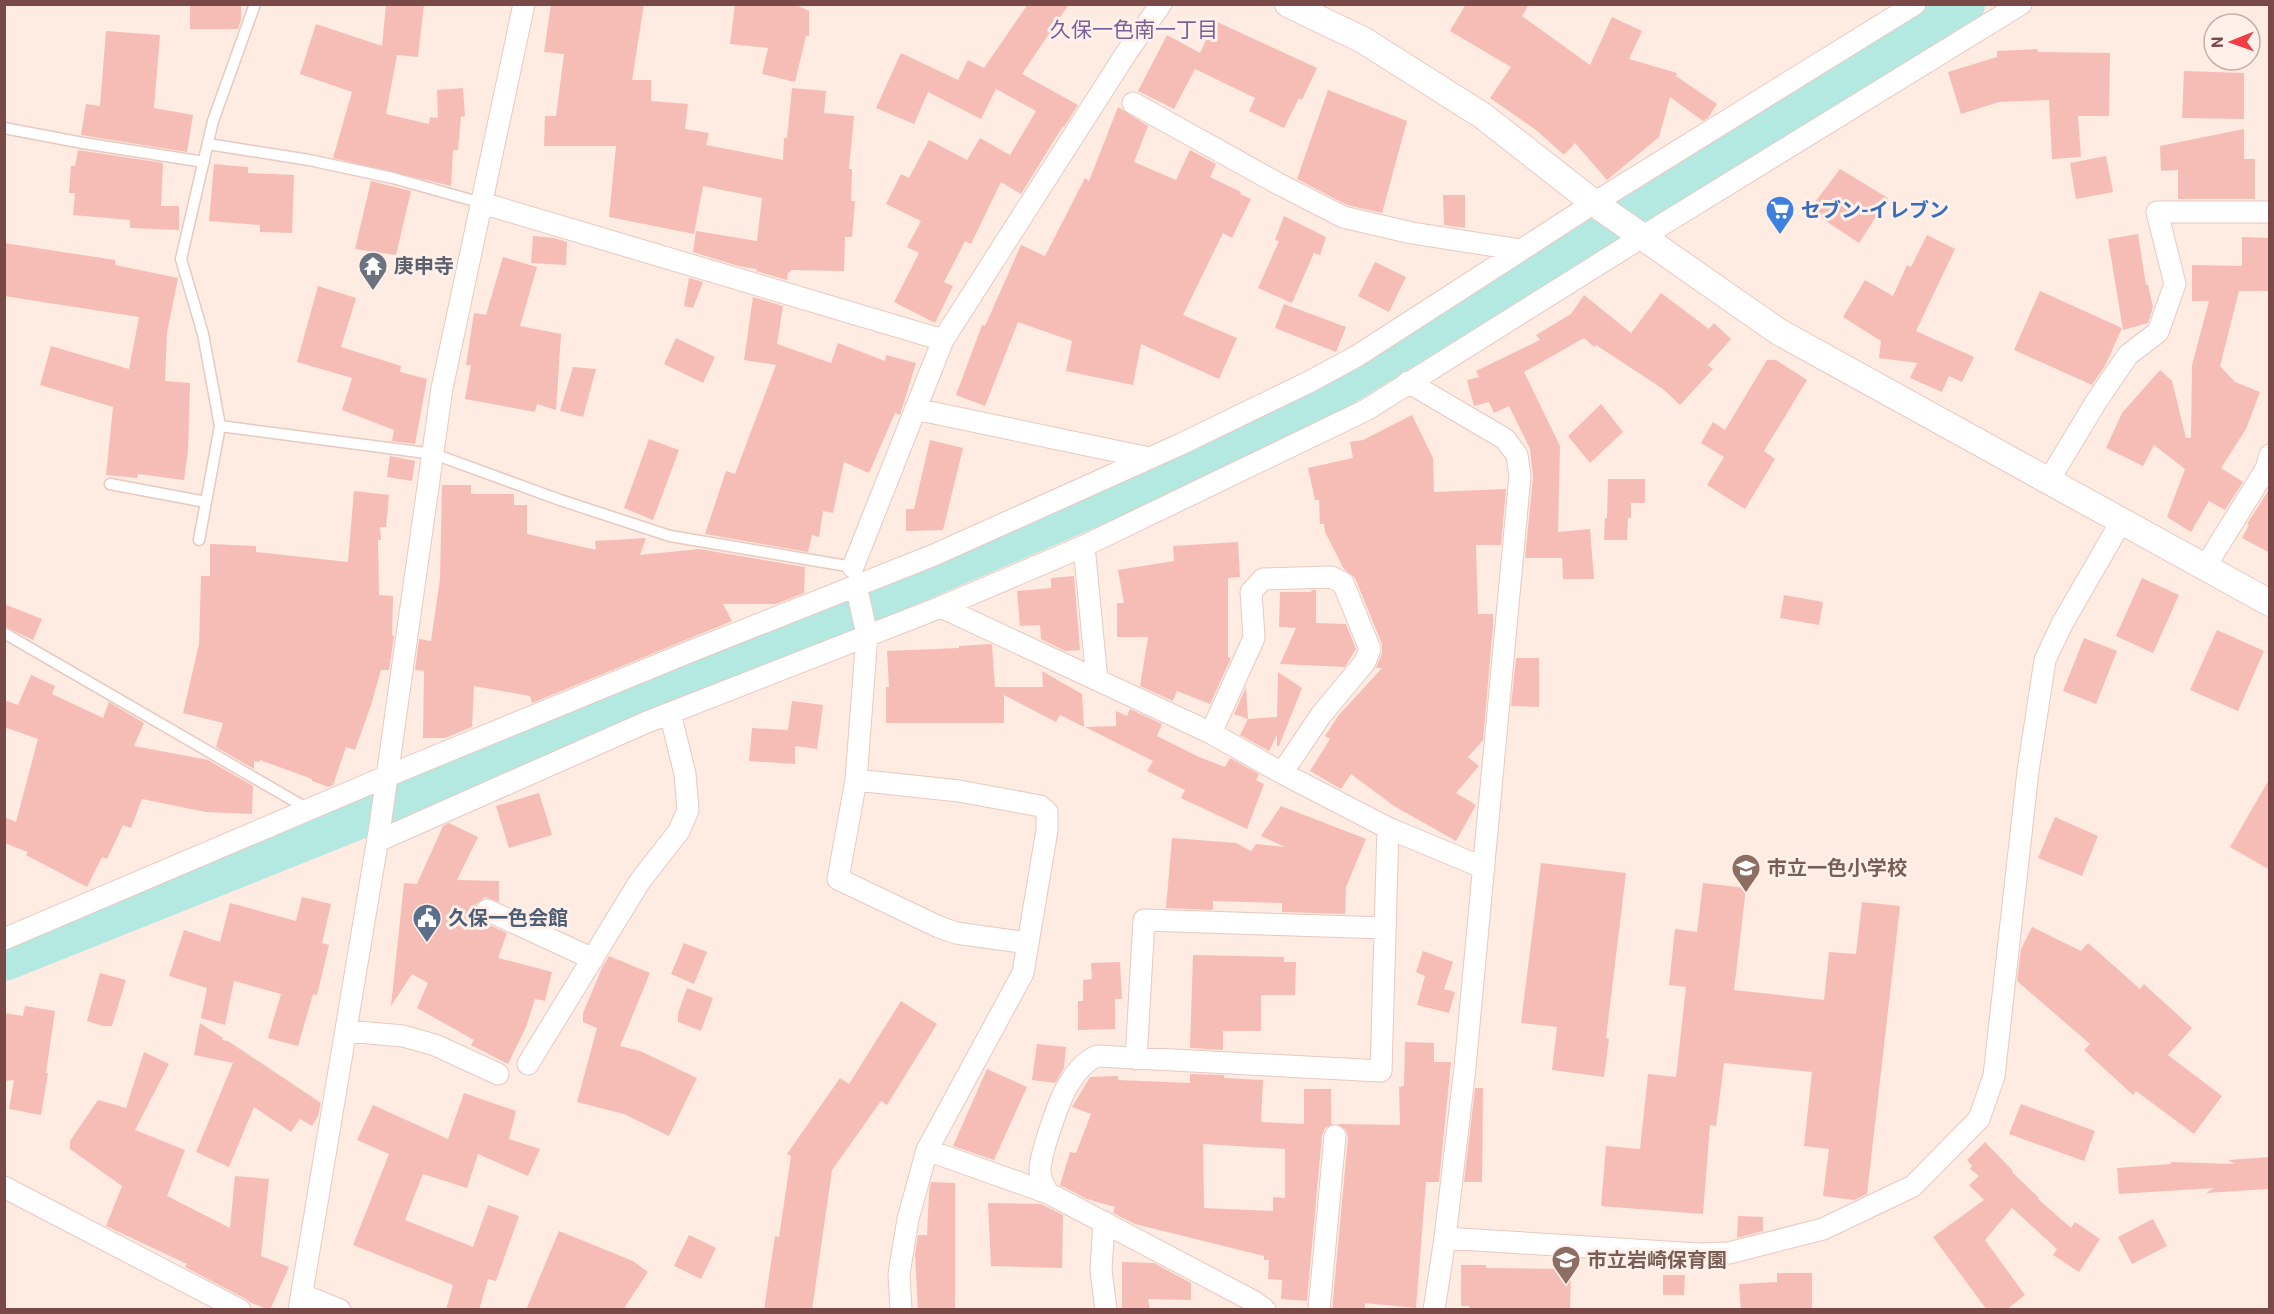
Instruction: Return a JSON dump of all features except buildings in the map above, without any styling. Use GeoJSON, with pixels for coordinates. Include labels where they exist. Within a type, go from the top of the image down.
{"type":"FeatureCollection","features":[{"type":"Feature","properties":{"kind":"street"},"geometry":{"type":"LineString","coordinates":[[340,1310],[301,1302],[388,776],[442,388],[524,4]]}},
{"type":"Feature","properties":{"kind":"street"},"geometry":{"type":"LineString","coordinates":[[1028,944],[956,933],[838,879],[856,780],[866,626],[855,576],[943,340],[1127,52],[1161,4]]}},
{"type":"Feature","properties":{"kind":"street"},"geometry":{"type":"LineString","coordinates":[[1288,4],[1363,40],[1483,116],[1594,203],[1779,332],[2270,603]]}},
{"type":"Feature","properties":{"kind":"street"},"geometry":{"type":"LineString","coordinates":[[4,939],[855,576],[934,555],[1149,458],[1309,382],[1357,356],[1594,203],[1915,4]]}},
{"type":"Feature","properties":{"kind":"street"},"geometry":{"type":"LineString","coordinates":[[379,834],[670,713],[866,626],[941,607],[1084,546],[1366,410],[2021,4]]}},
{"type":"Feature","properties":{"kind":"street"},"geometry":{"type":"LineString","coordinates":[[1133,103],[1343,217],[1412,233],[1521,250]]}},
{"type":"Feature","properties":{"kind":"street"},"geometry":{"type":"LineString","coordinates":[[482,203],[943,340]]}},
{"type":"Feature","properties":{"kind":"street"},"geometry":{"type":"LineString","coordinates":[[2049,480],[2096,402],[2128,355],[2158,332],[2175,284],[2157,212],[2270,212]]}},
{"type":"Feature","properties":{"kind":"street"},"geometry":{"type":"LineString","coordinates":[[1408,382],[1505,439],[1517,455],[1520,476],[1484,868],[1445,1238],[1434,1310]]}},
{"type":"Feature","properties":{"kind":"street"},"geometry":{"type":"LineString","coordinates":[[915,410],[1149,458]]}},
{"type":"Feature","properties":{"kind":"street"},"geometry":{"type":"LineString","coordinates":[[2205,567],[2265,469],[2270,454]]}},
{"type":"Feature","properties":{"kind":"street"},"geometry":{"type":"LineString","coordinates":[[1445,1238],[1698,1254],[1729,1253],[1823,1229],[1913,1186],[1979,1119],[1994,1076],[2028,771],[2045,660],[2062,624],[2122,520]]}},
{"type":"Feature","properties":{"kind":"street"},"geometry":{"type":"LineString","coordinates":[[1084,546],[1097,680]]}},
{"type":"Feature","properties":{"kind":"street"},"geometry":{"type":"LineString","coordinates":[[1211,733],[1254,638],[1251,592],[1263,579],[1330,577],[1343,583],[1370,650],[1365,662],[1321,715],[1282,773]]}},
{"type":"Feature","properties":{"kind":"street"},"geometry":{"type":"LineString","coordinates":[[941,607],[1211,733],[1388,828],[1484,868]]}},
{"type":"Feature","properties":{"kind":"street"},"geometry":{"type":"LineString","coordinates":[[528,1064],[640,881],[679,831],[688,810],[686,774],[670,713]]}},
{"type":"Feature","properties":{"kind":"street"},"geometry":{"type":"LineString","coordinates":[[856,780],[959,791],[1040,806],[1047,812],[1047,830],[1023,973],[927,1150],[908,1219],[898,1274],[901,1310]]}},
{"type":"Feature","properties":{"kind":"street"},"geometry":{"type":"LineString","coordinates":[[1048,1193],[1040,1170],[1050,1130],[1069,1083],[1088,1060],[1097,1056],[1380,1071],[1388,828]]}},
{"type":"Feature","properties":{"kind":"street"},"geometry":{"type":"LineString","coordinates":[[487,910],[593,959]]}},
{"type":"Feature","properties":{"kind":"street"},"geometry":{"type":"LineString","coordinates":[[1136,1059],[1144,920],[1385,928]]}},
{"type":"Feature","properties":{"kind":"street"},"geometry":{"type":"LineString","coordinates":[[346,1031],[414,1039],[435,1045],[498,1074]]}},
{"type":"Feature","properties":{"kind":"street"},"geometry":{"type":"LineString","coordinates":[[1319,1310],[1335,1136]]}},
{"type":"Feature","properties":{"kind":"street"},"geometry":{"type":"LineString","coordinates":[[927,1150],[1048,1193],[1253,1301],[1265,1310]]}},
{"type":"Feature","properties":{"kind":"street"},"geometry":{"type":"LineString","coordinates":[[4,1187],[240,1310]]}},
{"type":"Feature","properties":{"kind":"street"},"geometry":{"type":"LineString","coordinates":[[1104,1222],[1101,1270],[1106,1310]]}},
{"type":"Feature","properties":{"kind":"lane"},"geometry":{"type":"LineString","coordinates":[[199,540],[220,426],[203,334],[181,259],[213,121],[255,4]]}},
{"type":"Feature","properties":{"kind":"lane"},"geometry":{"type":"LineString","coordinates":[[4,128],[204,162]]}},
{"type":"Feature","properties":{"kind":"lane"},"geometry":{"type":"LineString","coordinates":[[208,144],[309,160],[383,176],[482,203]]}},
{"type":"Feature","properties":{"kind":"lane"},"geometry":{"type":"LineString","coordinates":[[220,426],[434,454],[560,500],[670,536],[855,576]]}},
{"type":"Feature","properties":{"kind":"lane"},"geometry":{"type":"LineString","coordinates":[[110,484],[206,502]]}},
{"type":"Feature","properties":{"kind":"lane"},"geometry":{"type":"LineString","coordinates":[[4,633],[310,810]]}},
{"type":"Feature","properties":{"kind":"waterway"},"geometry":{"type":"LineString","coordinates":[[4,957],[456,776],[1115,493],[1237,438],[1326,392],[1961,4]]}},
{"type":"Feature","properties":{"kind":"place","name":"セブン-イレブン"},"geometry":{"type":"Point","coordinates":[1780,236]}},
{"type":"Feature","properties":{"kind":"place","name":"庚申寺"},"geometry":{"type":"Point","coordinates":[373,292]}},
{"type":"Feature","properties":{"kind":"place","name":"市立一色小学校"},"geometry":{"type":"Point","coordinates":[1746,894]}},
{"type":"Feature","properties":{"kind":"place","name":"久保一色会館"},"geometry":{"type":"Point","coordinates":[427,944]}},
{"type":"Feature","properties":{"kind":"place","name":"市立岩崎保育園"},"geometry":{"type":"Point","coordinates":[1566,1286]}},
{"type":"Feature","properties":{"kind":"district","name":"久保一色南一丁目"},"geometry":{"type":"Point","coordinates":[1134,30]}}]}
